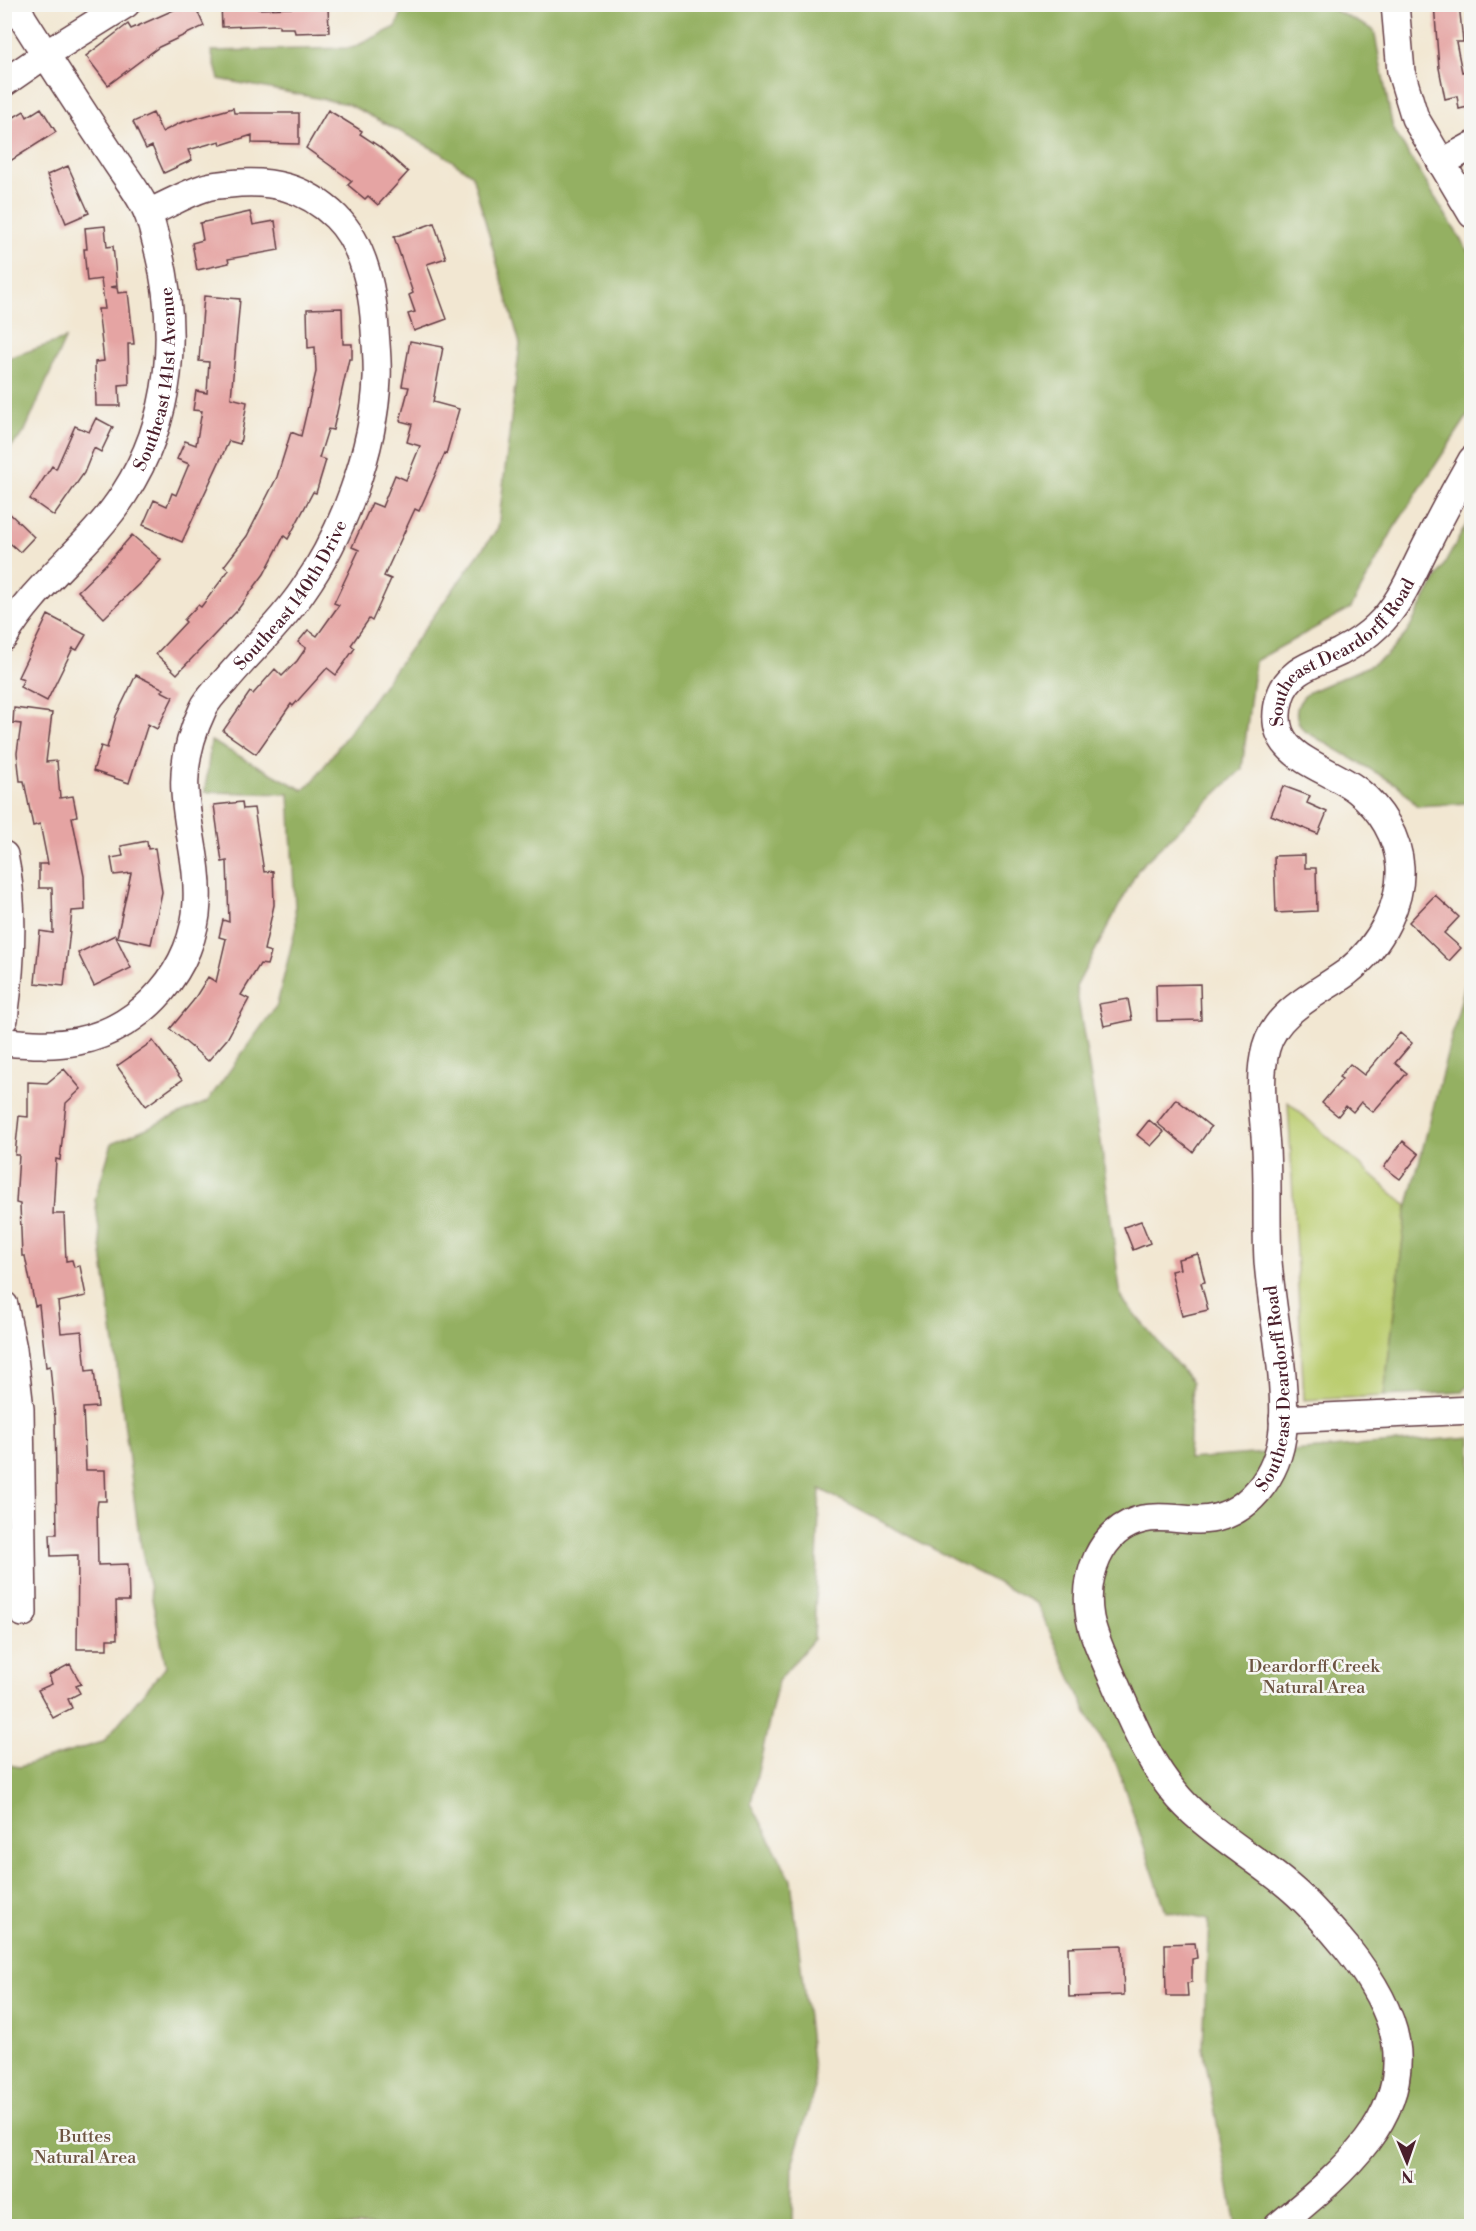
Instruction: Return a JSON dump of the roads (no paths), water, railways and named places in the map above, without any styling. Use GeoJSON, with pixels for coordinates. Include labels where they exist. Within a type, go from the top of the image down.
{"type":"FeatureCollection","features":[{"type":"Feature","properties":{"kind":"street","name":"Southeast 141st Avenue"},"geometry":{"type":"LineString","coordinates":[[4,637],[38,590],[91,536],[123,496],[136,474],[156,427],[168,377],[169,323],[163,270],[148,213],[16,4]]}},
{"type":"Feature","properties":{"kind":"street"},"geometry":{"type":"LineString","coordinates":[[4,83],[126,4]]}},
{"type":"Feature","properties":{"kind":"street"},"geometry":{"type":"LineString","coordinates":[[1395,4],[1401,72],[1407,99],[1414,118],[1472,214]]}},
{"type":"Feature","properties":{"kind":"street"},"geometry":{"type":"LineString","coordinates":[[1441,163],[1472,146]]}},
{"type":"Feature","properties":{"kind":"street","name":"Southeast 140th Drive"},"geometry":{"type":"LineString","coordinates":[[4,1041],[37,1045],[77,1042],[102,1034],[124,1024],[143,1010],[164,989],[177,969],[191,938],[197,904],[196,869],[185,791],[186,765],[194,730],[205,705],[282,619],[324,557],[356,481],[373,416],[377,379],[374,301],[364,261],[347,228],[324,206],[293,188],[253,181],[206,187],[148,213]]}},
{"type":"Feature","properties":{"kind":"street","name":"Southeast Deardorff Road"},"geometry":{"type":"LineString","coordinates":[[1278,2226],[1353,2159],[1377,2127],[1392,2092],[1396,2074],[1398,2056],[1394,2027],[1380,1996],[1363,1969],[1321,1918],[1296,1892],[1192,1811],[1166,1781],[1143,1746],[1103,1657],[1091,1620],[1088,1594],[1091,1572],[1102,1548],[1114,1534],[1129,1524],[1151,1518],[1202,1520],[1230,1514],[1254,1496],[1274,1467],[1282,1436],[1283,1419],[1268,1262],[1266,1149],[1261,1078],[1263,1057],[1268,1038],[1278,1022],[1350,970],[1369,952],[1393,910],[1401,873],[1391,832],[1375,807],[1360,792],[1298,757],[1287,746],[1278,728],[1278,703],[1284,687],[1294,674],[1357,642],[1376,628],[1390,612],[1472,460]]}},
{"type":"Feature","properties":{"kind":"street"},"geometry":{"type":"LineString","coordinates":[[4,855],[8,869],[10,944],[4,1019]]}},
{"type":"Feature","properties":{"kind":"street"},"geometry":{"type":"LineString","coordinates":[[4,1305],[13,1349],[20,1409],[23,1613]]}},
{"type":"Feature","properties":{"kind":"street"},"geometry":{"type":"LineString","coordinates":[[1283,1419],[1472,1410]]}},
{"type":"Feature","properties":{"kind":"park label","name":"Deardorff Creek Natural Area"},"geometry":{"type":"Point","coordinates":[1314,1676]}},
{"type":"Feature","properties":{"kind":"park label","name":"Buttes Natural Area"},"geometry":{"type":"Point","coordinates":[85,2146]}}]}
